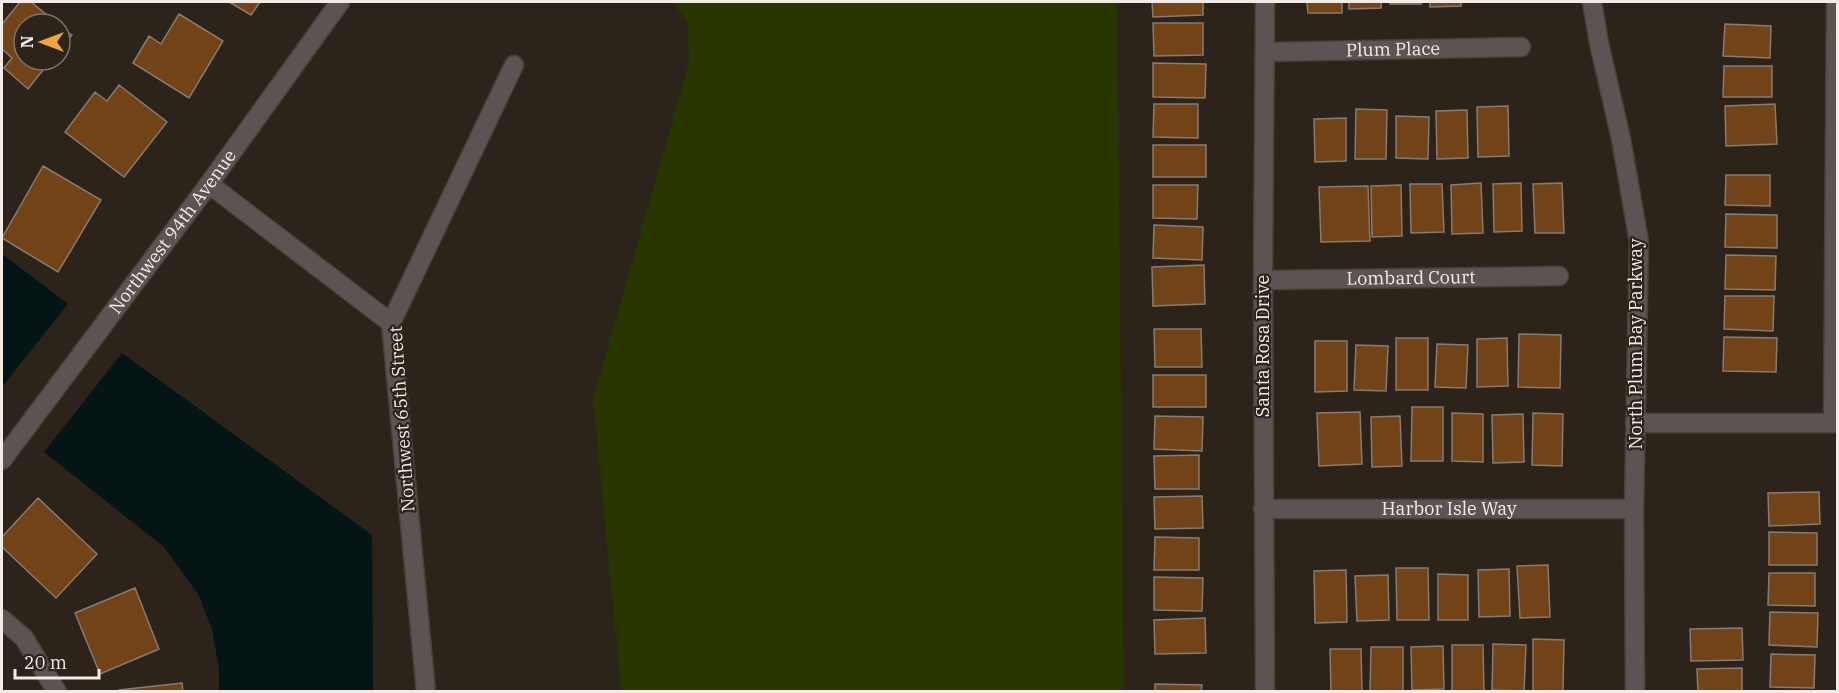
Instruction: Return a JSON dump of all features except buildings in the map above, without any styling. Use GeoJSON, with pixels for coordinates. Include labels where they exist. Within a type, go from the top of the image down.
{"type":"FeatureCollection","features":[{"type":"Feature","properties":{"kind":"street","name":"Northwest 94th Avenue"},"geometry":{"type":"LineString","coordinates":[[2,460],[209,184],[340,2]]}},
{"type":"Feature","properties":{"kind":"street","name":"Santa Rosa Drive"},"geometry":{"type":"LineString","coordinates":[[1264,692],[1265,2]]}},
{"type":"Feature","properties":{"kind":"street","name":"North Plum Bay Parkway"},"geometry":{"type":"LineString","coordinates":[[1592,2],[1599,43],[1622,139],[1639,242],[1634,509],[1635,692]]}},
{"type":"Feature","properties":{"kind":"street"},"geometry":{"type":"LineString","coordinates":[[1635,423],[1835,423],[1836,2]]}},
{"type":"Feature","properties":{"kind":"street","name":"Plum Place"},"geometry":{"type":"LineString","coordinates":[[1265,52],[1521,47]]}},
{"type":"Feature","properties":{"kind":"street","name":"Northwest 65th Street"},"geometry":{"type":"LineString","coordinates":[[426,692],[392,323],[514,65]]}},
{"type":"Feature","properties":{"kind":"street"},"geometry":{"type":"LineString","coordinates":[[209,184],[392,323]]}},
{"type":"Feature","properties":{"kind":"street","name":"Lombard Court"},"geometry":{"type":"LineString","coordinates":[[1263,280],[1559,276]]}},
{"type":"Feature","properties":{"kind":"street","name":"Harbor Isle Way"},"geometry":{"type":"LineString","coordinates":[[1263,509],[1634,509]]}},
{"type":"Feature","properties":{"kind":"street"},"geometry":{"type":"LineString","coordinates":[[2,619],[24,639],[57,692]]}},
{"type":"Feature","properties":{"kind":"green space"},"geometry":{"type":"Polygon","coordinates":[[[672,2],[1117,2],[1124,691],[621,691],[593,399],[689,62],[687,21],[672,2]]]}},
{"type":"Feature","properties":{"kind":"shaded area"},"geometry":{"type":"Polygon","coordinates":[[[2,254],[68,304],[2,387],[2,254]]]}},
{"type":"Feature","properties":{"kind":"shaded area"},"geometry":{"type":"Polygon","coordinates":[[[122,353],[372,535],[373,691],[219,691],[219,669],[212,629],[198,594],[164,547],[44,452],[122,353]]]}}]}
